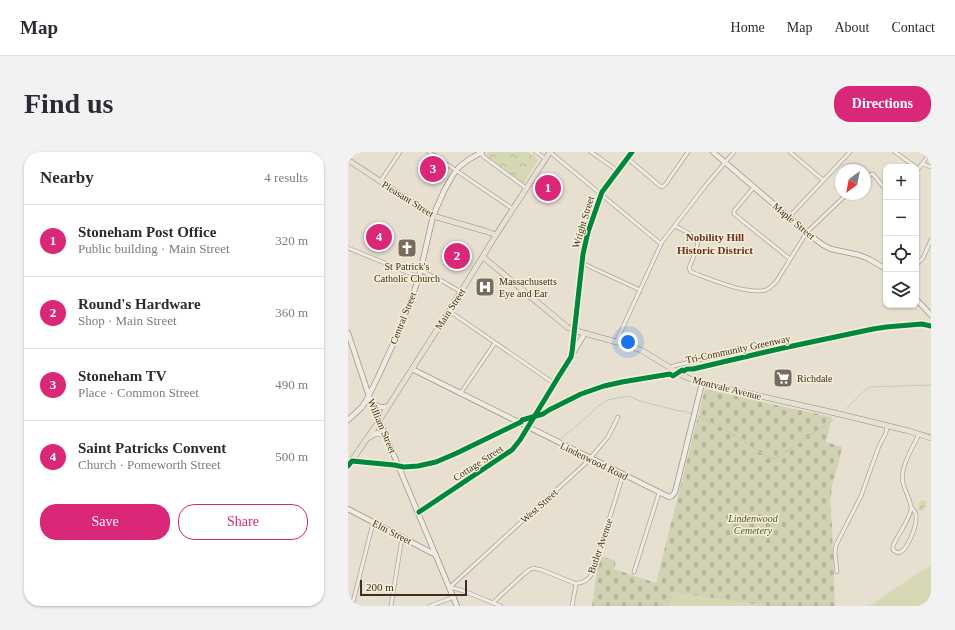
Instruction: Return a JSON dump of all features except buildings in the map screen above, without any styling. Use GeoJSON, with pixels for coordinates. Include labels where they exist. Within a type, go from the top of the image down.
{"type":"FeatureCollection","features":[{"type":"Feature","properties":{"kind":"main road","name":"Main Street"},"geometry":{"type":"LineString","coordinates":[[348,466],[412,369],[550,152]]}},
{"type":"Feature","properties":{"kind":"main road","name":"Pleasant Street"},"geometry":{"type":"LineString","coordinates":[[348,160],[433,216],[485,230],[496,235]]}},
{"type":"Feature","properties":{"kind":"main road","name":"Montvale Avenue"},"geometry":{"type":"LineString","coordinates":[[483,257],[560,322],[585,334],[626,344],[644,351],[686,378],[702,383],[841,414],[931,438]]}},
{"type":"Feature","properties":{"kind":"street"},"geometry":{"type":"LineString","coordinates":[[380,182],[400,152]]}},
{"type":"Feature","properties":{"kind":"street"},"geometry":{"type":"LineString","coordinates":[[429,152],[513,209]]}},
{"type":"Feature","properties":{"kind":"street"},"geometry":{"type":"LineString","coordinates":[[481,152],[484,157],[526,188]]}},
{"type":"Feature","properties":{"kind":"street","name":"Central Street"},"geometry":{"type":"LineString","coordinates":[[348,420],[369,396],[404,320],[419,277],[433,216],[446,186],[456,170],[465,162],[481,152]]}},
{"type":"Feature","properties":{"kind":"street"},"geometry":{"type":"LineString","coordinates":[[536,152],[546,159]]}},
{"type":"Feature","properties":{"kind":"street"},"geometry":{"type":"LineString","coordinates":[[550,152],[661,244]]}},
{"type":"Feature","properties":{"kind":"street"},"geometry":{"type":"LineString","coordinates":[[591,152],[618,171]]}},
{"type":"Feature","properties":{"kind":"street","name":"Wright Street"},"geometry":{"type":"LineString","coordinates":[[574,330],[584,249],[588,232],[601,194],[632,152]]}},
{"type":"Feature","properties":{"kind":"street"},"geometry":{"type":"LineString","coordinates":[[627,158],[662,187],[665,185],[688,152]]}},
{"type":"Feature","properties":{"kind":"street","name":"Maple Street"},"geometry":{"type":"LineString","coordinates":[[713,152],[807,232],[828,247],[869,259],[883,267]]}},
{"type":"Feature","properties":{"kind":"street"},"geometry":{"type":"LineString","coordinates":[[616,342],[661,244],[706,185],[734,152]]}},
{"type":"Feature","properties":{"kind":"street"},"geometry":{"type":"LineString","coordinates":[[790,152],[823,180]]}},
{"type":"Feature","properties":{"kind":"street"},"geometry":{"type":"LineString","coordinates":[[789,217],[850,152]]}},
{"type":"Feature","properties":{"kind":"street"},"geometry":{"type":"LineString","coordinates":[[895,152],[910,164]]}},
{"type":"Feature","properties":{"kind":"street"},"geometry":{"type":"LineString","coordinates":[[919,166],[931,152]]}},
{"type":"Feature","properties":{"kind":"street"},"geometry":{"type":"LineString","coordinates":[[922,164],[931,167]]}},
{"type":"Feature","properties":{"kind":"street"},"geometry":{"type":"LineString","coordinates":[[871,175],[872,174],[883,187]]}},
{"type":"Feature","properties":{"kind":"street"},"geometry":{"type":"LineString","coordinates":[[754,187],[734,211],[734,214],[790,259]]}},
{"type":"Feature","properties":{"kind":"street"},"geometry":{"type":"LineString","coordinates":[[675,226],[698,240],[698,245],[690,271],[736,288],[764,290],[774,284],[807,232],[841,200]]}},
{"type":"Feature","properties":{"kind":"street"},"geometry":{"type":"LineString","coordinates":[[919,263],[923,258],[931,240]]}},
{"type":"Feature","properties":{"kind":"street"},"geometry":{"type":"LineString","coordinates":[[348,248],[419,277]]}},
{"type":"Feature","properties":{"kind":"street"},"geometry":{"type":"LineString","coordinates":[[582,263],[640,290]]}},
{"type":"Feature","properties":{"kind":"street"},"geometry":{"type":"LineString","coordinates":[[420,270],[461,292]]}},
{"type":"Feature","properties":{"kind":"street"},"geometry":{"type":"LineString","coordinates":[[919,302],[931,316]]}},
{"type":"Feature","properties":{"kind":"street"},"geometry":{"type":"LineString","coordinates":[[926,310],[931,306]]}},
{"type":"Feature","properties":{"kind":"street"},"geometry":{"type":"LineString","coordinates":[[449,311],[555,384]]}},
{"type":"Feature","properties":{"kind":"street","name":"Cottage Street"},"geometry":{"type":"LineString","coordinates":[[571,357],[574,330]]}},
{"type":"Feature","properties":{"kind":"street","name":"William Street"},"geometry":{"type":"LineString","coordinates":[[348,333],[369,396],[419,512],[457,606]]}},
{"type":"Feature","properties":{"kind":"street","name":"Cottage Street"},"geometry":{"type":"LineString","coordinates":[[419,512],[510,453],[528,428],[585,334]]}},
{"type":"Feature","properties":{"kind":"street"},"geometry":{"type":"LineString","coordinates":[[460,394],[495,343]]}},
{"type":"Feature","properties":{"kind":"street"},"geometry":{"type":"LineString","coordinates":[[669,367],[749,348]]}},
{"type":"Feature","properties":{"kind":"street","name":"Lindenwood Road"},"geometry":{"type":"LineString","coordinates":[[412,369],[659,493]]}},
{"type":"Feature","properties":{"kind":"street"},"geometry":{"type":"LineString","coordinates":[[634,572],[659,493],[670,497],[674,494],[702,383]]}},
{"type":"Feature","properties":{"kind":"street"},"geometry":{"type":"LineString","coordinates":[[371,401],[378,407],[388,406]]}},
{"type":"Feature","properties":{"kind":"street","name":"West Street"},"geometry":{"type":"LineString","coordinates":[[450,587],[590,459],[608,437],[618,418]]}},
{"type":"Feature","properties":{"kind":"street"},"geometry":{"type":"LineString","coordinates":[[837,572],[835,553],[836,545],[861,496],[879,446],[886,433],[887,426]]}},
{"type":"Feature","properties":{"kind":"street"},"geometry":{"type":"LineString","coordinates":[[367,438],[377,433],[386,436]]}},
{"type":"Feature","properties":{"kind":"street"},"geometry":{"type":"LineString","coordinates":[[911,507],[908,518],[893,546],[893,550],[898,553],[902,552],[905,548],[916,525],[916,513],[911,507],[902,478],[906,461],[919,434]]}},
{"type":"Feature","properties":{"kind":"street","name":"Butler Avenue"},"geometry":{"type":"LineString","coordinates":[[576,584],[584,582],[592,574],[623,475]]}},
{"type":"Feature","properties":{"kind":"street","name":"Elm Street"},"geometry":{"type":"LineString","coordinates":[[348,509],[436,555]]}},
{"type":"Feature","properties":{"kind":"street"},"geometry":{"type":"LineString","coordinates":[[352,606],[373,522]]}},
{"type":"Feature","properties":{"kind":"street"},"geometry":{"type":"LineString","coordinates":[[391,606],[402,538]]}},
{"type":"Feature","properties":{"kind":"street"},"geometry":{"type":"LineString","coordinates":[[493,603],[524,574],[533,568],[576,584],[572,606]]}},
{"type":"Feature","properties":{"kind":"street"},"geometry":{"type":"LineString","coordinates":[[450,587],[501,606]]}},
{"type":"Feature","properties":{"kind":"street"},"geometry":{"type":"LineString","coordinates":[[430,606],[454,596]]}},
{"type":"Feature","properties":{"kind":"green space"},"geometry":{"type":"Polygon","coordinates":[[[489,152],[528,152],[538,160],[523,184],[485,156],[489,152]]]}},
{"type":"Feature","properties":{"kind":"green space","name":"Lindenwood Cemetery"},"geometry":{"type":"Polygon","coordinates":[[[705,389],[832,417],[826,442],[842,447],[833,481],[830,502],[835,606],[766,606],[674,592],[669,606],[592,606],[597,570],[601,556],[616,561],[614,569],[656,583],[705,389]]]}},
{"type":"Feature","properties":{"kind":"green space"},"geometry":{"type":"Polygon","coordinates":[[[921,500],[927,502],[923,511],[918,509],[921,500]]]}},
{"type":"Feature","properties":{"kind":"green space"},"geometry":{"type":"Polygon","coordinates":[[[931,566],[931,606],[869,606],[918,573],[931,566]]]}},
{"type":"Feature","properties":{"kind":"green space"},"geometry":{"type":"Polygon","coordinates":[[[674,592],[766,606],[669,606],[674,592]]]}},
{"type":"Feature","properties":{"kind":"waterway"},"geometry":{"type":"LineString","coordinates":[[846,409],[870,387],[931,385]]}},
{"type":"Feature","properties":{"kind":"waterway"},"geometry":{"type":"LineString","coordinates":[[562,438],[598,406],[608,400],[628,396],[643,402],[679,411],[685,411],[691,414]]}},
{"type":"Feature","properties":{"kind":"waterway"},"geometry":{"type":"LineString","coordinates":[[698,416],[721,427],[773,459],[780,456],[834,420]]}},
{"type":"Feature","properties":{"kind":"cycle path"},"geometry":{"type":"LineString","coordinates":[[419,512],[512,450],[520,440],[571,357],[583,254],[588,232],[602,192],[632,152]]}},
{"type":"Feature","properties":{"kind":"cycle path","name":"Tri-Community Greenway"},"geometry":{"type":"LineString","coordinates":[[348,466],[352,461],[404,467],[436,462],[521,422],[522,420],[543,414],[581,394],[604,386],[670,374],[673,376],[682,370],[684,371],[687,369],[693,369],[873,329],[922,324],[931,326]]}},
{"type":"Feature","properties":{"kind":"place","name":"Stoneham TV"},"geometry":{"type":"Point","coordinates":[433,169]}},
{"type":"Feature","properties":{"kind":"place","name":"Stoneham Post Office"},"geometry":{"type":"Point","coordinates":[548,188]}},
{"type":"Feature","properties":{"kind":"place","name":"Saint Patricks Convent"},"geometry":{"type":"Point","coordinates":[379,237]}},
{"type":"Feature","properties":{"kind":"place","name":"St Patrick's Catholic Church"},"geometry":{"type":"Point","coordinates":[407,248]}},
{"type":"Feature","properties":{"kind":"place","name":"Round's Hardware"},"geometry":{"type":"Point","coordinates":[457,256]}},
{"type":"Feature","properties":{"kind":"place","name":"Massachusetts Eye and Ear"},"geometry":{"type":"Point","coordinates":[485,287]}},
{"type":"Feature","properties":{"kind":"place","name":"Richdale"},"geometry":{"type":"Point","coordinates":[783,378]}},
{"type":"Feature","properties":{"kind":"district","name":"Nobility Hill Historic District"},"geometry":{"type":"Point","coordinates":[715,243]}}]}
